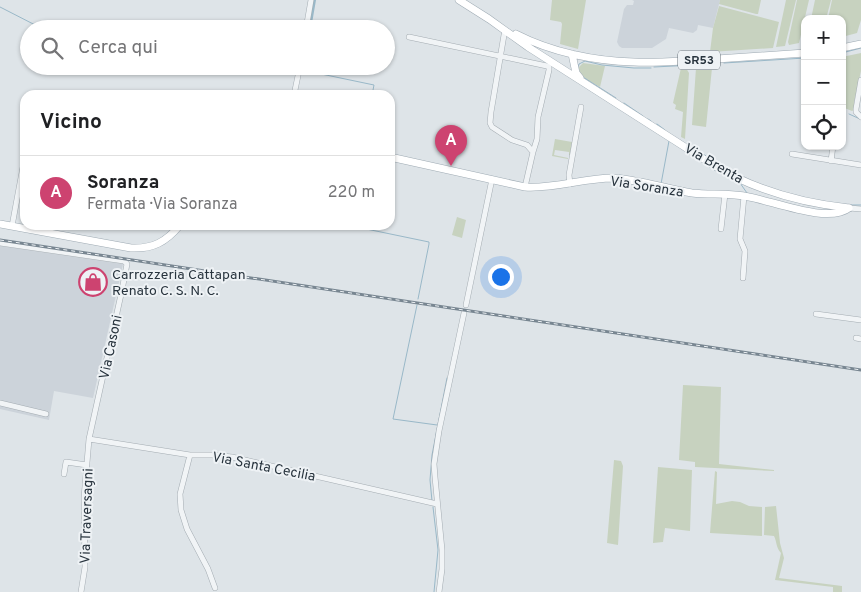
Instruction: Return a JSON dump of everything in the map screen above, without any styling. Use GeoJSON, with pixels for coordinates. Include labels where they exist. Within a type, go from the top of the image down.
{"type":"FeatureCollection","features":[{"type":"Feature","properties":{"kind":"main road","name":"Via Brenta"},"geometry":{"type":"LineString","coordinates":[[459,0],[571,70],[582,80],[713,165],[743,181],[772,193],[823,205],[849,208]]}},
{"type":"Feature","properties":{"kind":"main road","name":"SR53"},"geometry":{"type":"LineString","coordinates":[[489,19],[529,40],[572,54],[594,58],[633,62],[801,53]]}},
{"type":"Feature","properties":{"kind":"main road"},"geometry":{"type":"LineString","coordinates":[[846,47],[861,44]]}},
{"type":"Feature","properties":{"kind":"main road"},"geometry":{"type":"LineString","coordinates":[[571,70],[568,61],[572,54]]}},
{"type":"Feature","properties":{"kind":"main road"},"geometry":{"type":"LineString","coordinates":[[571,70],[579,60],[594,58]]}},
{"type":"Feature","properties":{"kind":"main road","name":"Via Soranza"},"geometry":{"type":"LineString","coordinates":[[395,157],[525,186],[542,188],[615,178],[694,193],[744,196],[812,212],[838,212],[849,208]]}},
{"type":"Feature","properties":{"kind":"main road"},"geometry":{"type":"LineString","coordinates":[[0,224],[20,227]]}},
{"type":"Feature","properties":{"kind":"main road"},"geometry":{"type":"LineString","coordinates":[[34,230],[131,248],[148,247],[157,244],[175,230]]}},
{"type":"Feature","properties":{"kind":"street"},"geometry":{"type":"LineString","coordinates":[[308,20],[311,0]]}},
{"type":"Feature","properties":{"kind":"street"},"geometry":{"type":"LineString","coordinates":[[506,31],[500,56],[490,123],[492,127],[512,140],[527,146],[533,152]]}},
{"type":"Feature","properties":{"kind":"street"},"geometry":{"type":"LineString","coordinates":[[409,37],[549,67],[538,117],[537,139],[525,186]]}},
{"type":"Feature","properties":{"kind":"street"},"geometry":{"type":"LineString","coordinates":[[295,90],[298,75]]}},
{"type":"Feature","properties":{"kind":"street"},"geometry":{"type":"LineString","coordinates":[[861,80],[856,109],[856,112],[861,117]]}},
{"type":"Feature","properties":{"kind":"street"},"geometry":{"type":"LineString","coordinates":[[570,184],[568,175],[580,107]]}},
{"type":"Feature","properties":{"kind":"street"},"geometry":{"type":"LineString","coordinates":[[831,161],[832,150]]}},
{"type":"Feature","properties":{"kind":"street"},"geometry":{"type":"LineString","coordinates":[[792,154],[861,166]]}},
{"type":"Feature","properties":{"kind":"street"},"geometry":{"type":"LineString","coordinates":[[466,305],[492,179]]}},
{"type":"Feature","properties":{"kind":"street"},"geometry":{"type":"LineString","coordinates":[[12,226],[20,183]]}},
{"type":"Feature","properties":{"kind":"street"},"geometry":{"type":"LineString","coordinates":[[721,229],[725,194]]}},
{"type":"Feature","properties":{"kind":"street"},"geometry":{"type":"LineString","coordinates":[[743,278],[745,251],[740,239],[744,196]]}},
{"type":"Feature","properties":{"kind":"street","name":"Via Brenta"},"geometry":{"type":"LineString","coordinates":[[849,208],[861,209]]}},
{"type":"Feature","properties":{"kind":"street","name":"Via Casoni"},"geometry":{"type":"LineString","coordinates":[[0,243],[124,261],[127,264],[89,440]]}},
{"type":"Feature","properties":{"kind":"street"},"geometry":{"type":"LineString","coordinates":[[439,592],[442,550],[434,474],[436,449],[464,312]]}},
{"type":"Feature","properties":{"kind":"street"},"geometry":{"type":"LineString","coordinates":[[816,314],[861,320]]}},
{"type":"Feature","properties":{"kind":"street"},"geometry":{"type":"LineString","coordinates":[[0,404],[46,414]]}},
{"type":"Feature","properties":{"kind":"street","name":"Via Santa Cecilia"},"geometry":{"type":"LineString","coordinates":[[89,440],[190,455],[232,457],[437,504]]}},
{"type":"Feature","properties":{"kind":"street","name":"Via Traversagni"},"geometry":{"type":"LineString","coordinates":[[81,592],[85,567],[84,498],[89,440]]}},
{"type":"Feature","properties":{"kind":"street"},"geometry":{"type":"LineString","coordinates":[[190,455],[180,494],[181,510],[187,529],[208,569],[215,588]]}},
{"type":"Feature","properties":{"kind":"street"},"geometry":{"type":"LineString","coordinates":[[64,474],[66,462],[87,465]]}},
{"type":"Feature","properties":{"kind":"shaded area"},"geometry":{"type":"Polygon","coordinates":[[[632,0],[720,0],[713,28],[698,25],[697,30],[693,33],[669,28],[666,39],[652,48],[622,48],[617,42],[624,9],[627,5],[633,5],[634,1],[632,0]]]}},
{"type":"Feature","properties":{"kind":"shaded area"},"geometry":{"type":"Polygon","coordinates":[[[0,246],[123,264],[93,398],[54,391],[49,420],[0,409],[0,246]]]}},
{"type":"Feature","properties":{"kind":"green space"},"geometry":{"type":"Polygon","coordinates":[[[552,0],[586,0],[578,49],[560,44],[562,24],[561,22],[550,20],[552,0]]]}},
{"type":"Feature","properties":{"kind":"green space"},"geometry":{"type":"Polygon","coordinates":[[[720,0],[761,0],[758,14],[756,14],[719,4],[720,0]]]}},
{"type":"Feature","properties":{"kind":"green space"},"geometry":{"type":"Polygon","coordinates":[[[786,0],[796,0],[785,46],[776,47],[786,0]]]}},
{"type":"Feature","properties":{"kind":"green space"},"geometry":{"type":"Polygon","coordinates":[[[797,0],[809,0],[806,15],[801,15],[799,43],[789,45],[788,42],[797,0]]]}},
{"type":"Feature","properties":{"kind":"green space"},"geometry":{"type":"Polygon","coordinates":[[[815,0],[831,0],[827,15],[812,15],[815,0]]]}},
{"type":"Feature","properties":{"kind":"green space"},"geometry":{"type":"Polygon","coordinates":[[[832,0],[861,0],[861,20],[857,33],[846,36],[846,15],[829,15],[832,0]]]}},
{"type":"Feature","properties":{"kind":"green space"},"geometry":{"type":"Polygon","coordinates":[[[719,6],[779,22],[773,48],[710,52],[713,28],[719,6]]]}},
{"type":"Feature","properties":{"kind":"green space"},"geometry":{"type":"Polygon","coordinates":[[[861,53],[861,71],[854,110],[852,111],[846,109],[846,56],[861,53]]]}},
{"type":"Feature","properties":{"kind":"green space"},"geometry":{"type":"Polygon","coordinates":[[[583,63],[605,66],[600,87],[581,74],[579,67],[583,63]]]}},
{"type":"Feature","properties":{"kind":"green space"},"geometry":{"type":"Polygon","coordinates":[[[681,68],[686,68],[689,73],[685,139],[681,137],[683,112],[675,109],[676,105],[673,103],[681,68]]]}},
{"type":"Feature","properties":{"kind":"green space"},"geometry":{"type":"Polygon","coordinates":[[[696,68],[712,68],[706,127],[692,125],[696,68]]]}},
{"type":"Feature","properties":{"kind":"green space"},"geometry":{"type":"Polygon","coordinates":[[[555,139],[572,142],[570,155],[569,152],[555,150],[554,155],[568,159],[552,156],[555,139]]]}},
{"type":"Feature","properties":{"kind":"green space"},"geometry":{"type":"Polygon","coordinates":[[[457,217],[466,220],[462,238],[452,235],[457,217]]]}},
{"type":"Feature","properties":{"kind":"green space"},"geometry":{"type":"Polygon","coordinates":[[[683,385],[721,387],[719,464],[774,471],[695,467],[695,462],[679,460],[683,385]]]}},
{"type":"Feature","properties":{"kind":"green space"},"geometry":{"type":"Polygon","coordinates":[[[614,460],[621,461],[623,466],[618,545],[607,543],[614,460]]]}},
{"type":"Feature","properties":{"kind":"green space"},"geometry":{"type":"Polygon","coordinates":[[[658,467],[692,470],[690,531],[665,528],[663,542],[653,543],[658,467]]]}},
{"type":"Feature","properties":{"kind":"green space"},"geometry":{"type":"Polygon","coordinates":[[[715,471],[717,472],[716,504],[732,501],[749,506],[762,507],[762,536],[710,533],[715,471]]]}},
{"type":"Feature","properties":{"kind":"green space"},"geometry":{"type":"Polygon","coordinates":[[[776,506],[780,543],[784,558],[779,578],[842,586],[842,592],[833,592],[833,587],[775,580],[781,553],[774,536],[764,535],[765,507],[776,506]]]}},
{"type":"Feature","properties":{"kind":"waterway"},"geometry":{"type":"LineString","coordinates":[[311,20],[314,0]]}},
{"type":"Feature","properties":{"kind":"waterway"},"geometry":{"type":"LineString","coordinates":[[0,7],[25,20]]}},
{"type":"Feature","properties":{"kind":"waterway"},"geometry":{"type":"LineString","coordinates":[[846,52],[861,48]]}},
{"type":"Feature","properties":{"kind":"waterway"},"geometry":{"type":"LineString","coordinates":[[724,63],[801,58]]}},
{"type":"Feature","properties":{"kind":"waterway"},"geometry":{"type":"LineString","coordinates":[[578,68],[579,64],[585,61],[602,65],[651,68]]}},
{"type":"Feature","properties":{"kind":"waterway"},"geometry":{"type":"LineString","coordinates":[[699,65],[720,63]]}},
{"type":"Feature","properties":{"kind":"waterway"},"geometry":{"type":"LineString","coordinates":[[654,67],[694,65]]}},
{"type":"Feature","properties":{"kind":"waterway"},"geometry":{"type":"LineString","coordinates":[[326,75],[374,85],[373,90]]}},
{"type":"Feature","properties":{"kind":"waterway"},"geometry":{"type":"LineString","coordinates":[[583,77],[616,98]]}},
{"type":"Feature","properties":{"kind":"waterway"},"geometry":{"type":"LineString","coordinates":[[624,103],[643,116]]}},
{"type":"Feature","properties":{"kind":"waterway"},"geometry":{"type":"LineString","coordinates":[[849,114],[860,119]]}},
{"type":"Feature","properties":{"kind":"waterway"},"geometry":{"type":"LineString","coordinates":[[657,124],[665,130]]}},
{"type":"Feature","properties":{"kind":"waterway"},"geometry":{"type":"LineString","coordinates":[[661,184],[669,141]]}},
{"type":"Feature","properties":{"kind":"waterway"},"geometry":{"type":"LineString","coordinates":[[701,154],[710,160]]}},
{"type":"Feature","properties":{"kind":"waterway"},"geometry":{"type":"LineString","coordinates":[[709,167],[715,170]]}},
{"type":"Feature","properties":{"kind":"waterway"},"geometry":{"type":"LineString","coordinates":[[720,173],[740,183],[747,193]]}},
{"type":"Feature","properties":{"kind":"waterway"},"geometry":{"type":"LineString","coordinates":[[849,205],[861,205]]}},
{"type":"Feature","properties":{"kind":"waterway"},"geometry":{"type":"LineString","coordinates":[[371,230],[429,242],[418,299]]}},
{"type":"Feature","properties":{"kind":"waterway"},"geometry":{"type":"LineString","coordinates":[[417,305],[393,419],[437,425]]}},
{"type":"Feature","properties":{"kind":"waterway"},"geometry":{"type":"LineString","coordinates":[[432,501],[430,480],[432,455],[447,378]]}},
{"type":"Feature","properties":{"kind":"waterway"},"geometry":{"type":"LineString","coordinates":[[433,507],[438,550],[434,592]]}},
{"type":"Feature","properties":{"kind":"railway"},"geometry":{"type":"LineString","coordinates":[[0,240],[861,370]]}},
{"type":"Feature","properties":{"kind":"place","name":"Soranza"},"geometry":{"type":"Point","coordinates":[451,166]}},
{"type":"Feature","properties":{"kind":"place","name":"Carrozzeria Cattapan Renato C. S. N. C."},"geometry":{"type":"Point","coordinates":[93,282]}}]}
